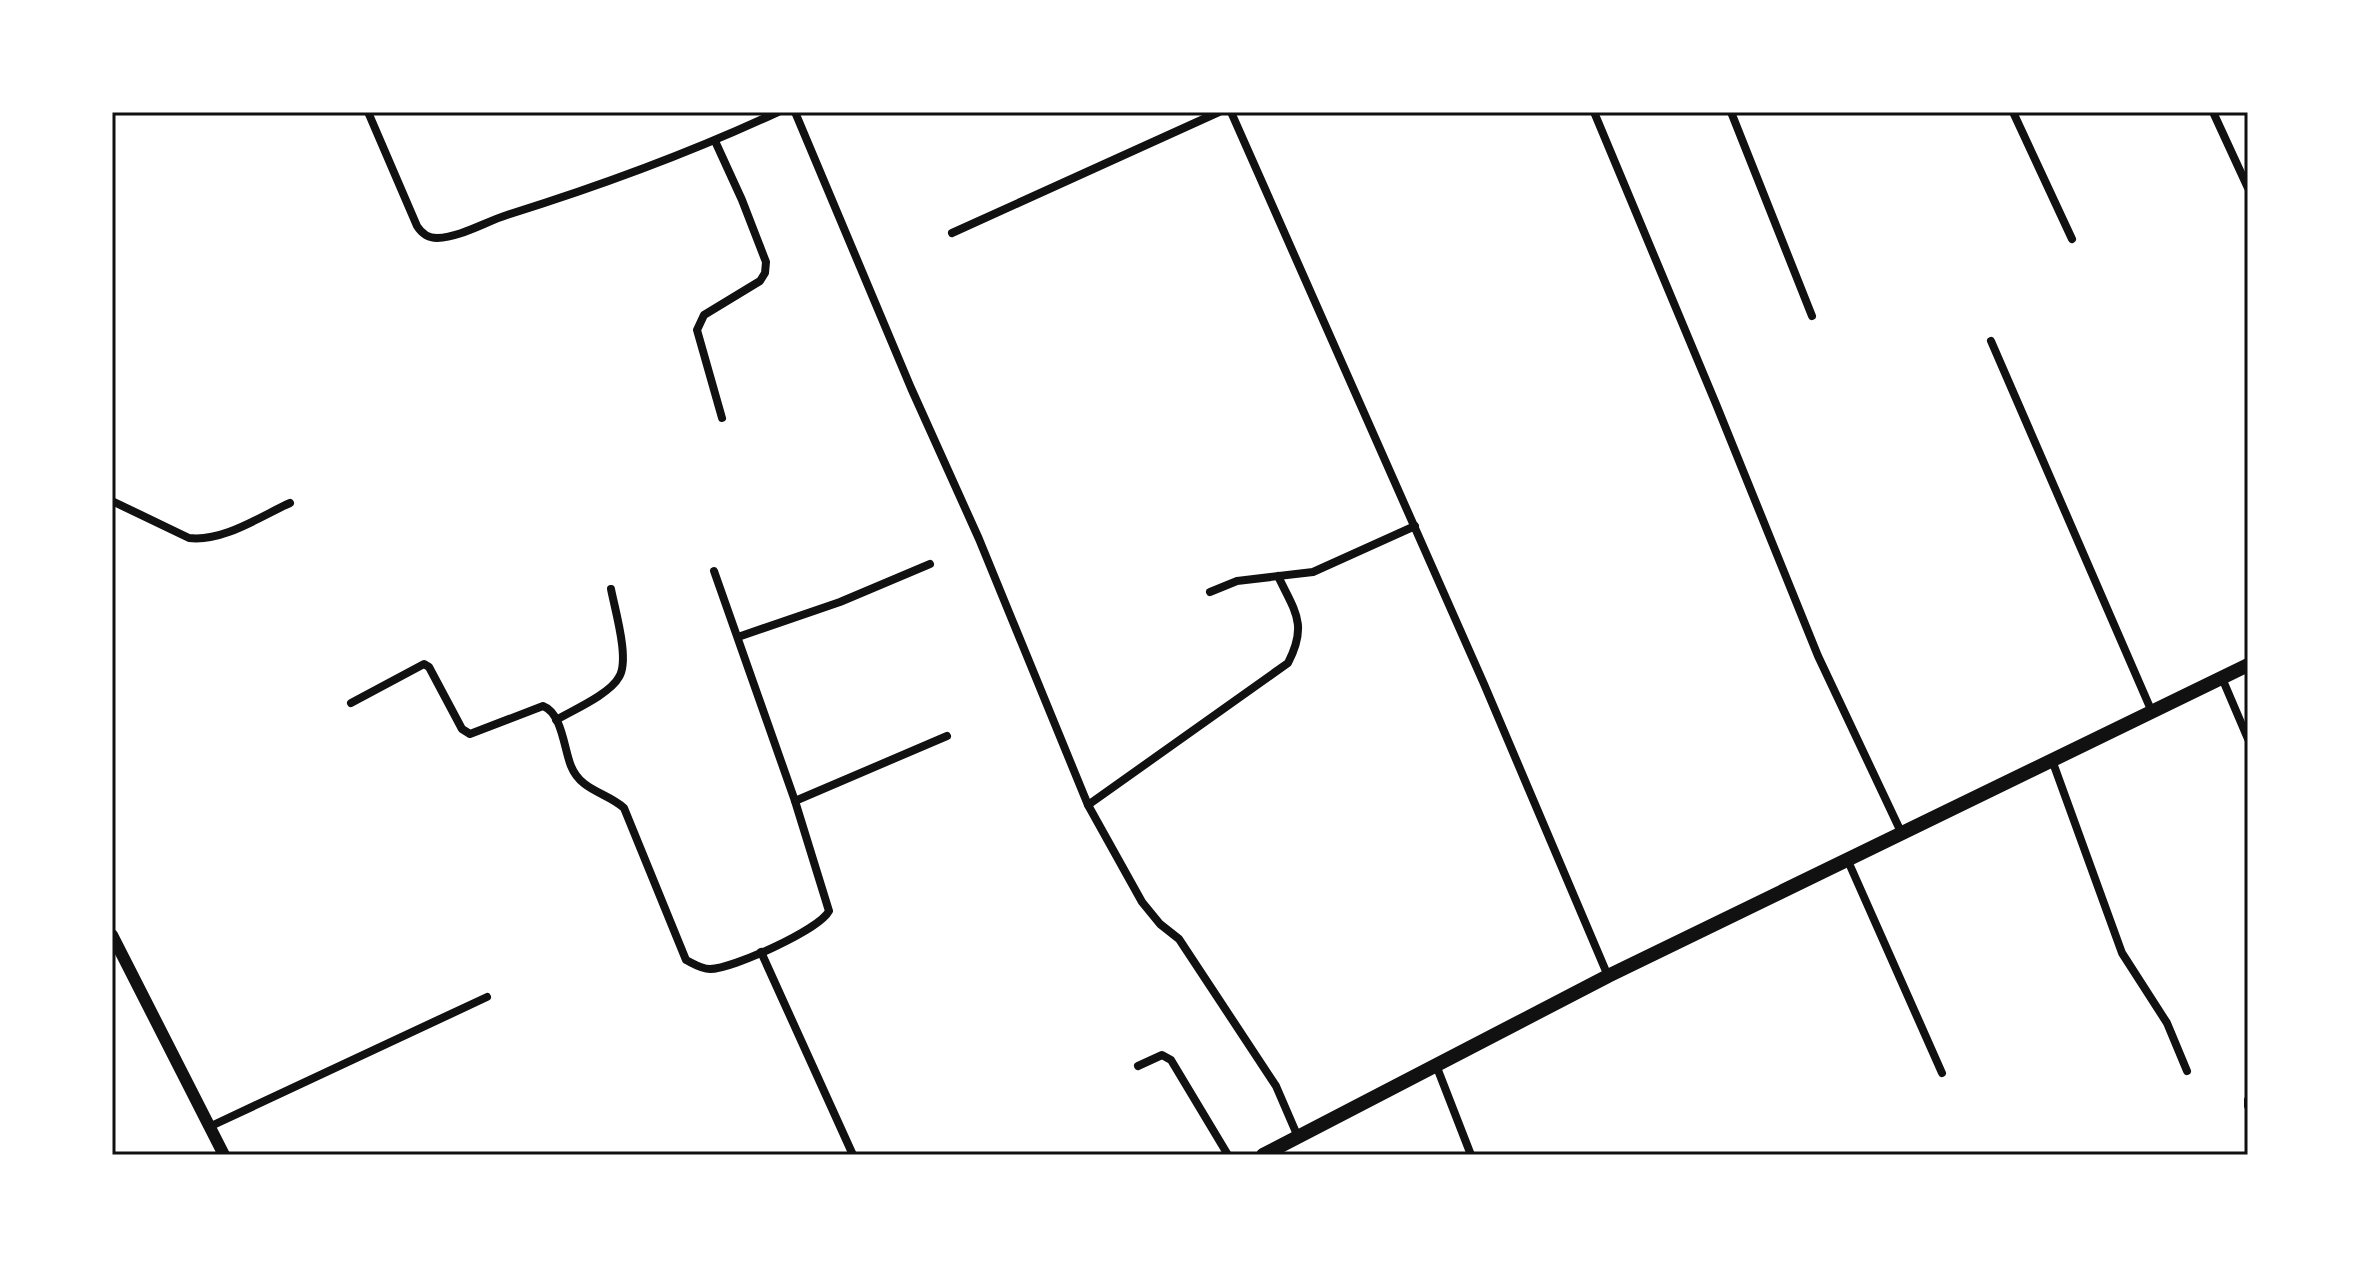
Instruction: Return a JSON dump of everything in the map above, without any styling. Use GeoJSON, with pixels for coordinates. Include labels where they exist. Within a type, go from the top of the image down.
{"type":"FeatureCollection","features":[{"type":"Feature","properties":{"kind":"main road"},"geometry":{"type":"LineString","coordinates":[[1263,1155],[1608,976],[2248,665]]}},
{"type":"Feature","properties":{"kind":"main road"},"geometry":{"type":"LineString","coordinates":[[112,935],[224,1155]]}},
{"type":"Feature","properties":{"kind":"street"},"geometry":{"type":"LineString","coordinates":[[368,112],[417,226],[421,233],[434,238],[460,233],[604,184],[715,141],[778,112]]}},
{"type":"Feature","properties":{"kind":"street"},"geometry":{"type":"LineString","coordinates":[[795,112],[911,388],[979,539],[1088,805],[1142,902],[1160,924],[1179,939],[1276,1086],[1298,1137]]}},
{"type":"Feature","properties":{"kind":"street"},"geometry":{"type":"LineString","coordinates":[[952,233],[1219,112]]}},
{"type":"Feature","properties":{"kind":"street"},"geometry":{"type":"LineString","coordinates":[[1231,112],[1415,526],[1608,976]]}},
{"type":"Feature","properties":{"kind":"street"},"geometry":{"type":"LineString","coordinates":[[1594,112],[1818,656],[1902,834]]}},
{"type":"Feature","properties":{"kind":"street"},"geometry":{"type":"LineString","coordinates":[[1731,112],[1812,316]]}},
{"type":"Feature","properties":{"kind":"street"},"geometry":{"type":"LineString","coordinates":[[2013,112],[2072,239]]}},
{"type":"Feature","properties":{"kind":"street"},"geometry":{"type":"LineString","coordinates":[[2213,112],[2248,188]]}},
{"type":"Feature","properties":{"kind":"street"},"geometry":{"type":"LineString","coordinates":[[715,141],[766,262],[760,281],[704,315],[697,330],[722,418]]}},
{"type":"Feature","properties":{"kind":"street"},"geometry":{"type":"LineString","coordinates":[[1991,341],[2153,713]]}},
{"type":"Feature","properties":{"kind":"street"},"geometry":{"type":"LineString","coordinates":[[112,501],[181,534],[202,540],[290,503]]}},
{"type":"Feature","properties":{"kind":"street"},"geometry":{"type":"LineString","coordinates":[[1210,592],[1237,581],[1299,575],[1328,567],[1415,526]]}},
{"type":"Feature","properties":{"kind":"street"},"geometry":{"type":"LineString","coordinates":[[738,637],[840,602],[930,564]]}},
{"type":"Feature","properties":{"kind":"street"},"geometry":{"type":"LineString","coordinates":[[351,703],[424,664],[429,667],[462,729],[470,734],[543,706],[552,712],[578,780],[615,799],[624,808],[686,960],[708,969],[722,968],[815,926],[825,919],[829,911],[795,801],[714,571]]}},
{"type":"Feature","properties":{"kind":"street"},"geometry":{"type":"LineString","coordinates":[[1088,805],[1288,663],[1298,644],[1299,620],[1278,576]]}},
{"type":"Feature","properties":{"kind":"street"},"geometry":{"type":"LineString","coordinates":[[556,720],[612,686],[620,677],[623,659],[611,589]]}},
{"type":"Feature","properties":{"kind":"street"},"geometry":{"type":"LineString","coordinates":[[2222,678],[2248,739]]}},
{"type":"Feature","properties":{"kind":"street"},"geometry":{"type":"LineString","coordinates":[[795,801],[947,736]]}},
{"type":"Feature","properties":{"kind":"street"},"geometry":{"type":"LineString","coordinates":[[2052,760],[2122,953],[2167,1023],[2187,1071]]}},
{"type":"Feature","properties":{"kind":"street"},"geometry":{"type":"LineString","coordinates":[[1848,861],[1942,1073]]}},
{"type":"Feature","properties":{"kind":"street"},"geometry":{"type":"LineString","coordinates":[[761,952],[853,1155]]}},
{"type":"Feature","properties":{"kind":"street"},"geometry":{"type":"LineString","coordinates":[[209,1127],[487,997]]}},
{"type":"Feature","properties":{"kind":"street"},"geometry":{"type":"LineString","coordinates":[[1138,1066],[1162,1055],[1171,1060],[1228,1155]]}},
{"type":"Feature","properties":{"kind":"street"},"geometry":{"type":"LineString","coordinates":[[1436,1064],[1471,1155]]}},
{"type":"Feature","properties":{"kind":"street"},"geometry":{"type":"LineString","coordinates":[[2248,1100],[2248,1106]]}}]}
